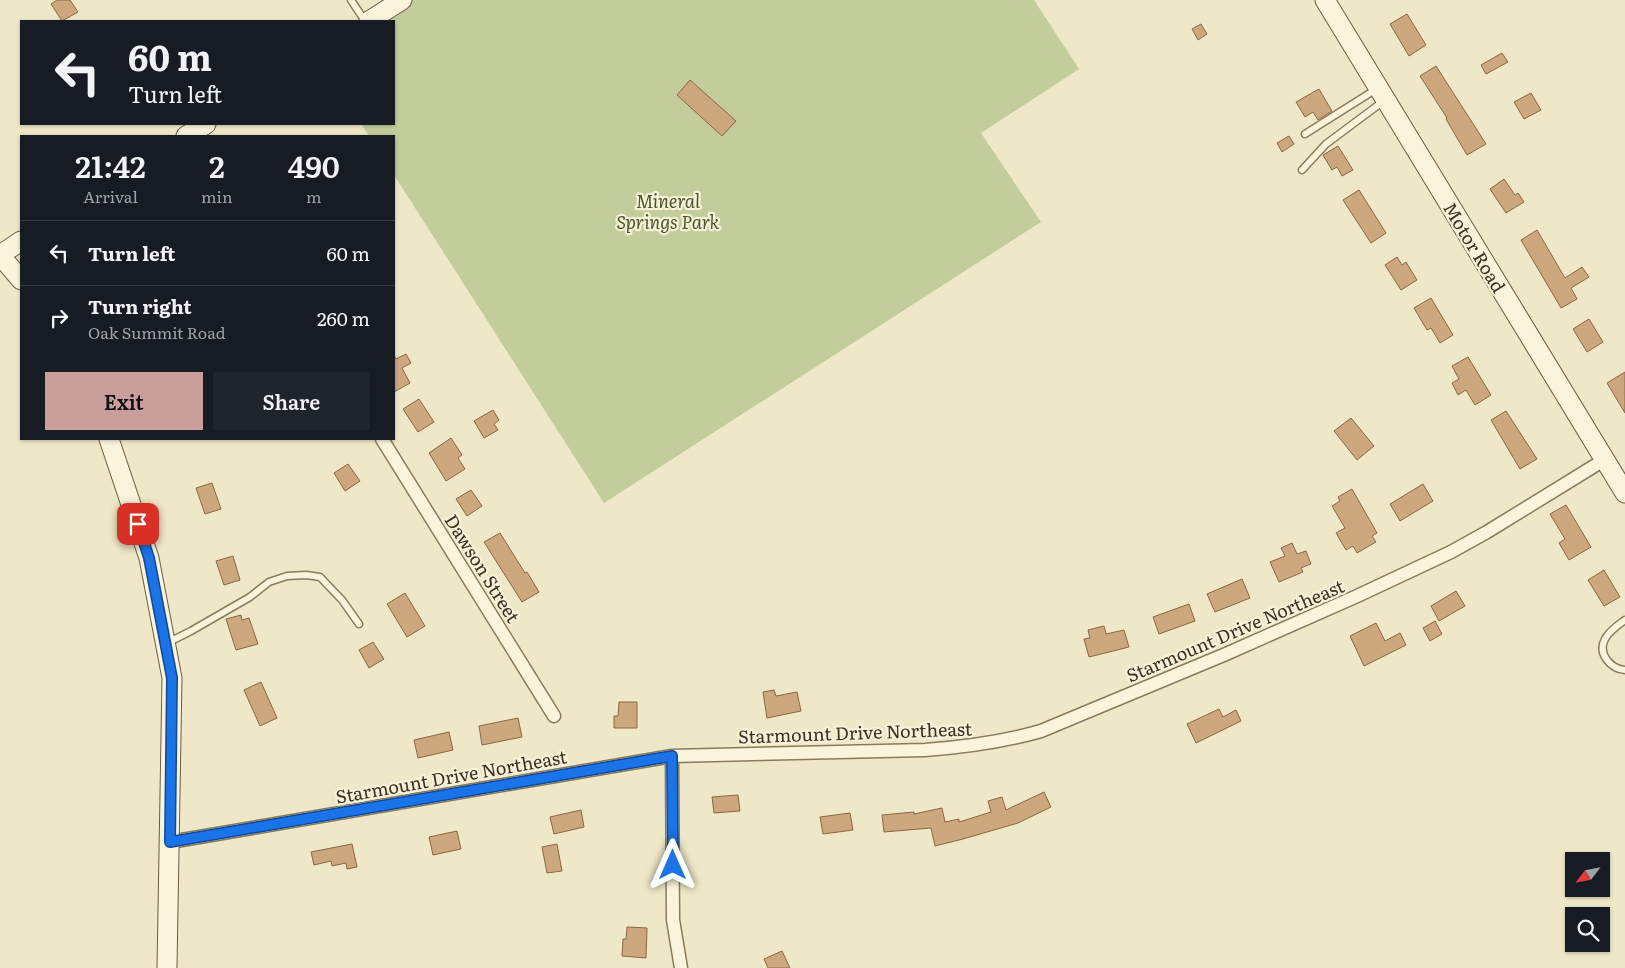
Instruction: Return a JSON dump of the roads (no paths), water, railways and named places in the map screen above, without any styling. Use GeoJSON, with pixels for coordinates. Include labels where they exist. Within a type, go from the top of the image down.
{"type":"FeatureCollection","features":[{"type":"Feature","properties":{"kind":"street"},"geometry":{"type":"LineString","coordinates":[[369,20],[402,0]]}},
{"type":"Feature","properties":{"kind":"street","name":"Motor Road"},"geometry":{"type":"LineString","coordinates":[[1325,0],[1625,493]]}},
{"type":"Feature","properties":{"kind":"street"},"geometry":{"type":"LineString","coordinates":[[20,242],[0,255],[20,279]]}},
{"type":"Feature","properties":{"kind":"street"},"geometry":{"type":"LineString","coordinates":[[109,440],[149,558],[172,678],[167,968]]}},
{"type":"Feature","properties":{"kind":"street","name":"Dawson Street"},"geometry":{"type":"LineString","coordinates":[[383,440],[554,716]]}},
{"type":"Feature","properties":{"kind":"street","name":"Starmount Drive Northeast"},"geometry":{"type":"LineString","coordinates":[[170,842],[672,756],[925,750],[1019,738],[1041,731],[1226,654],[1451,552],[1604,460]]}},
{"type":"Feature","properties":{"kind":"street"},"geometry":{"type":"LineString","coordinates":[[672,756],[673,920],[681,968]]}},
{"type":"Feature","properties":{"kind":"lane"},"geometry":{"type":"LineString","coordinates":[[351,0],[366,20]]}},
{"type":"Feature","properties":{"kind":"lane"},"geometry":{"type":"LineString","coordinates":[[1305,134],[1382,94]]}},
{"type":"Feature","properties":{"kind":"lane"},"geometry":{"type":"LineString","coordinates":[[1302,170],[1326,144],[1382,94]]}},
{"type":"Feature","properties":{"kind":"lane"},"geometry":{"type":"LineString","coordinates":[[166,644],[250,597],[269,582],[287,576],[306,574],[320,577],[342,600],[358,624]]}},
{"type":"Feature","properties":{"kind":"lane"},"geometry":{"type":"LineString","coordinates":[[1625,620],[1604,640],[1603,647],[1606,659],[1610,664],[1616,669],[1625,670]]}},
{"type":"Feature","properties":{"kind":"park label","name":"Mineral Springs Park"},"geometry":{"type":"Point","coordinates":[668,210]}}]}
